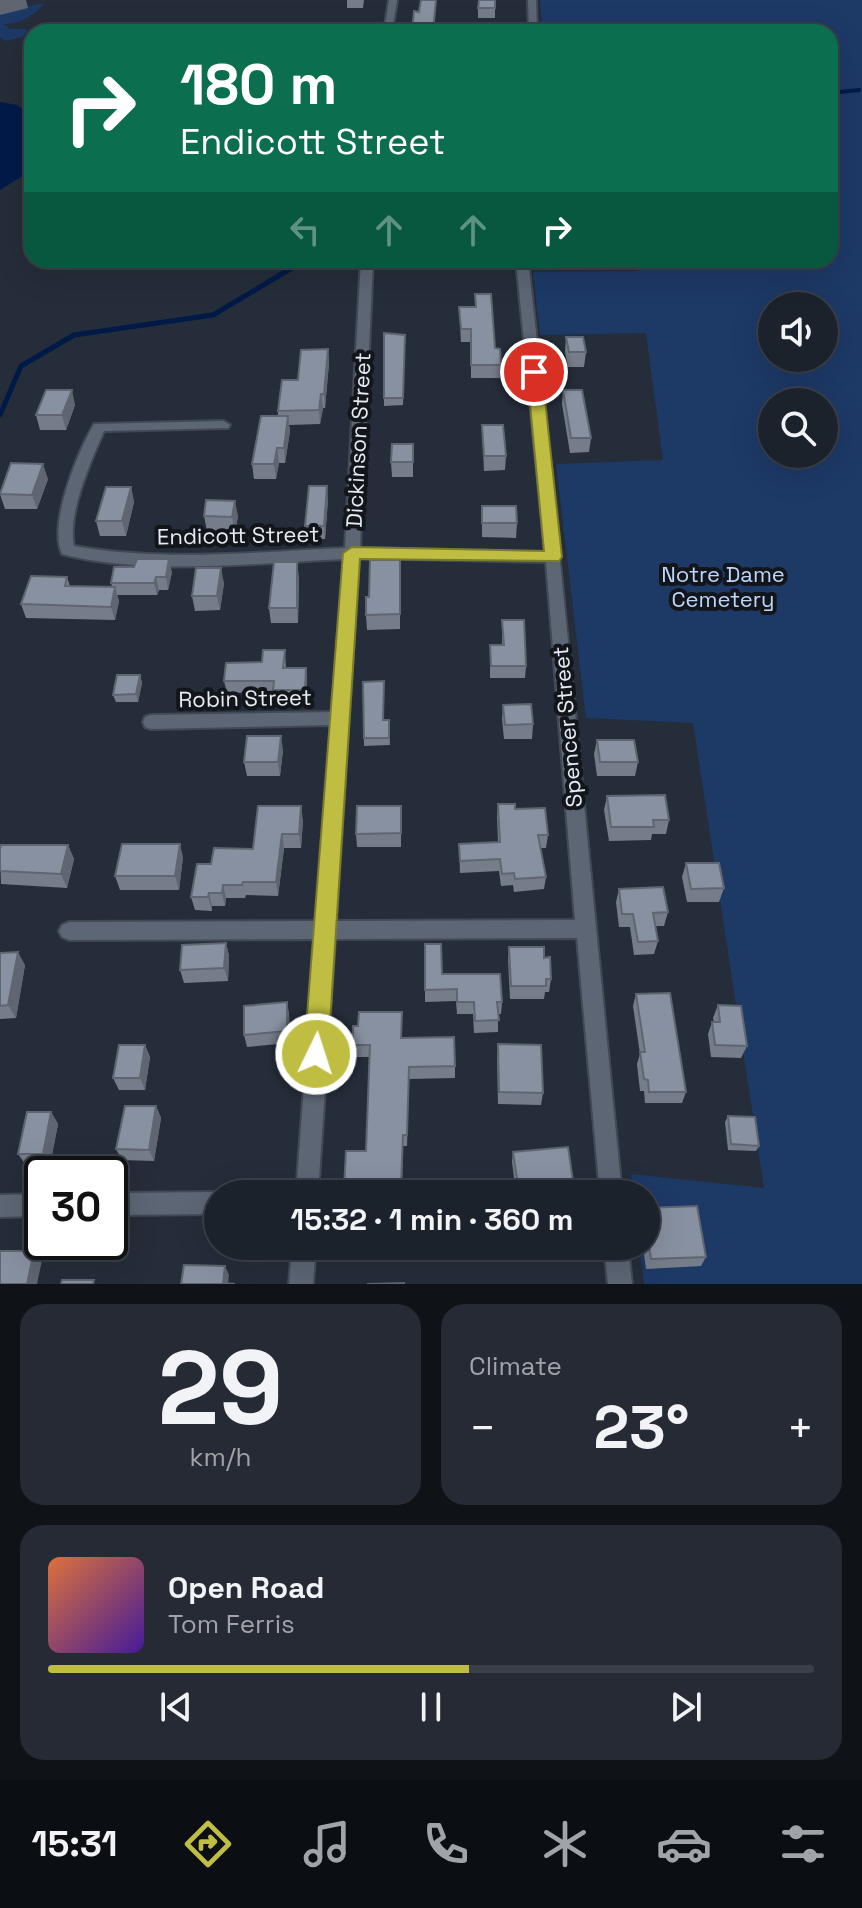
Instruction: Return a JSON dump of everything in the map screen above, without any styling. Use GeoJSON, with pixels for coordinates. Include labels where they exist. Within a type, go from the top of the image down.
{"type":"FeatureCollection","features":[{"type":"Feature","properties":{"kind":"street"},"geometry":{"type":"LineString","coordinates":[[389,24],[393,0]]}},
{"type":"Feature","properties":{"kind":"street"},"geometry":{"type":"LineString","coordinates":[[532,0],[533,24]]}},
{"type":"Feature","properties":{"kind":"street","name":"Dickinson Street"},"geometry":{"type":"LineString","coordinates":[[308,1180],[352,553],[367,268]]}},
{"type":"Feature","properties":{"kind":"street","name":"Spencer Street"},"geometry":{"type":"LineString","coordinates":[[523,268],[553,557],[610,1180]]}},
{"type":"Feature","properties":{"kind":"street","name":"Endicott Street"},"geometry":{"type":"LineString","coordinates":[[223,425],[99,427],[66,521],[64,543],[69,550],[112,558],[208,560],[352,553],[553,557]]}},
{"type":"Feature","properties":{"kind":"street","name":"Robin Street"},"geometry":{"type":"LineString","coordinates":[[151,722],[340,718]]}},
{"type":"Feature","properties":{"kind":"street"},"geometry":{"type":"LineString","coordinates":[[69,931],[586,929]]}},
{"type":"Feature","properties":{"kind":"street"},"geometry":{"type":"LineString","coordinates":[[128,1204],[204,1203]]}},
{"type":"Feature","properties":{"kind":"street"},"geometry":{"type":"LineString","coordinates":[[0,1206],[24,1205]]}},
{"type":"Feature","properties":{"kind":"street"},"geometry":{"type":"LineString","coordinates":[[301,1284],[303,1260]]}},
{"type":"Feature","properties":{"kind":"street"},"geometry":{"type":"LineString","coordinates":[[617,1260],[620,1284]]}},
{"type":"Feature","properties":{"kind":"green space","name":"Notre Dame Cemetery"},"geometry":{"type":"Polygon","coordinates":[[[540,0],[862,0],[862,1284],[644,1284],[641,1260],[660,1260],[660,1180],[632,1180],[631,1174],[764,1188],[693,723],[586,718],[556,464],[663,460],[646,333],[540,335],[533,272],[638,271],[638,268],[838,268],[838,24],[542,24],[540,0]]]}},
{"type":"Feature","properties":{"kind":"green space"},"geometry":{"type":"Polygon","coordinates":[[[44,3],[27,18],[2,24],[9,27],[7,29],[24,29],[23,37],[6,41],[0,37],[0,13],[44,3]]]}},
{"type":"Feature","properties":{"kind":"shaded area"},"geometry":{"type":"Polygon","coordinates":[[[0,102],[24,110],[24,175],[0,190],[0,102]]]}},
{"type":"Feature","properties":{"kind":"building"},"geometry":{"type":"Polygon","coordinates":[[[421,0],[436,0],[434,24],[413,24],[414,11],[419,12],[421,0]]]}},
{"type":"Feature","properties":{"kind":"building"},"geometry":{"type":"Polygon","coordinates":[[[479,0],[495,0],[495,8],[478,8],[479,0]]]}},
{"type":"Feature","properties":{"kind":"building"},"geometry":{"type":"Polygon","coordinates":[[[475,294],[491,294],[495,348],[500,349],[501,365],[471,365],[471,329],[461,329],[459,307],[476,307],[475,294]]]}},
{"type":"Feature","properties":{"kind":"building"},"geometry":{"type":"Polygon","coordinates":[[[384,333],[405,335],[403,398],[384,398],[384,333]]]}},
{"type":"Feature","properties":{"kind":"building"},"geometry":{"type":"Polygon","coordinates":[[[566,337],[583,337],[586,352],[569,352],[566,337]]]}},
{"type":"Feature","properties":{"kind":"building"},"geometry":{"type":"Polygon","coordinates":[[[328,349],[324,394],[321,394],[319,410],[278,411],[282,380],[298,380],[301,350],[328,349]]]}},
{"type":"Feature","properties":{"kind":"building"},"geometry":{"type":"Polygon","coordinates":[[[46,390],[72,390],[62,415],[36,415],[46,390]]]}},
{"type":"Feature","properties":{"kind":"building"},"geometry":{"type":"Polygon","coordinates":[[[563,390],[582,390],[591,438],[571,438],[563,390]]]}},
{"type":"Feature","properties":{"kind":"building"},"geometry":{"type":"Polygon","coordinates":[[[261,416],[288,416],[284,448],[277,448],[274,464],[252,464],[261,416]]]}},
{"type":"Feature","properties":{"kind":"building"},"geometry":{"type":"Polygon","coordinates":[[[482,425],[503,425],[506,456],[484,456],[482,425]]]}},
{"type":"Feature","properties":{"kind":"building"},"geometry":{"type":"Polygon","coordinates":[[[392,444],[413,444],[413,462],[391,462],[392,444]]]}},
{"type":"Feature","properties":{"kind":"building"},"geometry":{"type":"Polygon","coordinates":[[[11,463],[43,464],[32,495],[0,494],[11,463]]]}},
{"type":"Feature","properties":{"kind":"building"},"geometry":{"type":"Polygon","coordinates":[[[309,486],[327,486],[324,526],[305,526],[309,486]]]}},
{"type":"Feature","properties":{"kind":"building"},"geometry":{"type":"Polygon","coordinates":[[[106,487],[131,487],[122,521],[96,521],[106,487]]]}},
{"type":"Feature","properties":{"kind":"building"},"geometry":{"type":"Polygon","coordinates":[[[206,500],[235,501],[232,517],[204,516],[206,500]]]}},
{"type":"Feature","properties":{"kind":"building"},"geometry":{"type":"Polygon","coordinates":[[[482,506],[516,506],[517,523],[482,523],[482,506]]]}},
{"type":"Feature","properties":{"kind":"building"},"geometry":{"type":"Polygon","coordinates":[[[137,559],[169,559],[166,577],[156,577],[154,583],[111,583],[114,567],[134,567],[137,559]]]}},
{"type":"Feature","properties":{"kind":"building"},"geometry":{"type":"Polygon","coordinates":[[[370,560],[400,560],[400,614],[366,615],[370,560]]]}},
{"type":"Feature","properties":{"kind":"building"},"geometry":{"type":"Polygon","coordinates":[[[274,562],[297,562],[297,608],[269,608],[274,562]]]}},
{"type":"Feature","properties":{"kind":"building"},"geometry":{"type":"Polygon","coordinates":[[[196,568],[221,568],[217,596],[192,596],[196,568]]]}},
{"type":"Feature","properties":{"kind":"building"},"geometry":{"type":"Polygon","coordinates":[[[31,576],[67,577],[65,586],[115,587],[111,607],[21,604],[31,576]]]}},
{"type":"Feature","properties":{"kind":"building"},"geometry":{"type":"Polygon","coordinates":[[[502,620],[524,620],[526,666],[491,666],[490,645],[504,645],[502,620]]]}},
{"type":"Feature","properties":{"kind":"building"},"geometry":{"type":"Polygon","coordinates":[[[263,650],[285,650],[283,668],[306,668],[305,690],[273,690],[274,681],[224,681],[226,663],[262,662],[263,650]]]}},
{"type":"Feature","properties":{"kind":"building"},"geometry":{"type":"Polygon","coordinates":[[[117,675],[140,675],[136,694],[113,695],[117,675]]]}},
{"type":"Feature","properties":{"kind":"building"},"geometry":{"type":"Polygon","coordinates":[[[384,681],[383,720],[389,720],[389,738],[364,738],[363,682],[384,681]]]}},
{"type":"Feature","properties":{"kind":"building"},"geometry":{"type":"Polygon","coordinates":[[[531,704],[533,724],[505,725],[503,705],[531,704]]]}},
{"type":"Feature","properties":{"kind":"building"},"geometry":{"type":"Polygon","coordinates":[[[247,736],[281,736],[278,762],[244,762],[247,736]]]}},
{"type":"Feature","properties":{"kind":"building"},"geometry":{"type":"Polygon","coordinates":[[[597,740],[634,740],[638,762],[600,762],[597,740]]]}},
{"type":"Feature","properties":{"kind":"building"},"geometry":{"type":"Polygon","coordinates":[[[665,795],[669,820],[653,820],[654,827],[611,827],[607,796],[665,795]]]}},
{"type":"Feature","properties":{"kind":"building"},"geometry":{"type":"Polygon","coordinates":[[[498,804],[515,804],[515,809],[545,808],[548,835],[538,835],[546,877],[515,879],[514,873],[502,874],[500,859],[460,861],[459,844],[500,842],[498,804]]]}},
{"type":"Feature","properties":{"kind":"building"},"geometry":{"type":"Polygon","coordinates":[[[258,806],[301,806],[299,834],[282,834],[276,882],[223,885],[222,893],[191,897],[197,864],[211,864],[214,848],[253,849],[258,806]]]}},
{"type":"Feature","properties":{"kind":"building"},"geometry":{"type":"Polygon","coordinates":[[[357,806],[401,806],[401,833],[356,834],[357,806]]]}},
{"type":"Feature","properties":{"kind":"building"},"geometry":{"type":"Polygon","coordinates":[[[122,844],[180,844],[175,876],[115,876],[122,844]]]}},
{"type":"Feature","properties":{"kind":"building"},"geometry":{"type":"Polygon","coordinates":[[[1,845],[68,845],[61,874],[0,871],[1,845]]]}},
{"type":"Feature","properties":{"kind":"building"},"geometry":{"type":"Polygon","coordinates":[[[686,863],[719,863],[724,888],[691,889],[686,863]]]}},
{"type":"Feature","properties":{"kind":"building"},"geometry":{"type":"Polygon","coordinates":[[[663,887],[668,912],[653,913],[658,941],[638,942],[633,914],[622,914],[619,889],[663,887]]]}},
{"type":"Feature","properties":{"kind":"building"},"geometry":{"type":"Polygon","coordinates":[[[226,943],[224,968],[180,970],[182,945],[226,943]]]}},
{"type":"Feature","properties":{"kind":"building"},"geometry":{"type":"Polygon","coordinates":[[[425,944],[441,944],[442,974],[500,974],[502,1002],[497,1002],[499,1020],[475,1021],[474,1002],[457,1002],[457,989],[425,990],[425,944]]]}},
{"type":"Feature","properties":{"kind":"building"},"geometry":{"type":"Polygon","coordinates":[[[509,947],[544,947],[544,958],[550,957],[551,979],[546,979],[546,986],[511,986],[509,947]]]}},
{"type":"Feature","properties":{"kind":"building"},"geometry":{"type":"Polygon","coordinates":[[[18,952],[8,1005],[0,1006],[0,953],[18,952]]]}},
{"type":"Feature","properties":{"kind":"building"},"geometry":{"type":"Polygon","coordinates":[[[670,993],[686,1092],[649,1092],[640,1052],[645,1052],[636,994],[670,993]]]}},
{"type":"Feature","properties":{"kind":"building"},"geometry":{"type":"Polygon","coordinates":[[[287,1002],[287,1031],[244,1035],[244,1006],[287,1002]]]}},
{"type":"Feature","properties":{"kind":"building"},"geometry":{"type":"Polygon","coordinates":[[[718,1005],[741,1006],[747,1046],[715,1045],[712,1022],[720,1022],[718,1005]]]}},
{"type":"Feature","properties":{"kind":"building"},"geometry":{"type":"Polygon","coordinates":[[[359,1012],[402,1012],[401,1038],[454,1037],[455,1066],[409,1067],[407,1135],[403,1135],[401,1180],[344,1180],[346,1151],[366,1151],[370,1045],[353,1045],[353,1026],[358,1026],[359,1012]]]}},
{"type":"Feature","properties":{"kind":"building"},"geometry":{"type":"Polygon","coordinates":[[[498,1044],[541,1045],[543,1093],[499,1092],[498,1044]]]}},
{"type":"Feature","properties":{"kind":"building"},"geometry":{"type":"Polygon","coordinates":[[[119,1045],[145,1045],[140,1078],[113,1078],[119,1045]]]}},
{"type":"Feature","properties":{"kind":"building"},"geometry":{"type":"Polygon","coordinates":[[[125,1106],[156,1106],[149,1150],[116,1149],[125,1106]]]}},
{"type":"Feature","properties":{"kind":"building"},"geometry":{"type":"Polygon","coordinates":[[[27,1112],[51,1112],[43,1154],[18,1154],[27,1112]]]}},
{"type":"Feature","properties":{"kind":"building"},"geometry":{"type":"Polygon","coordinates":[[[728,1116],[755,1117],[759,1146],[731,1144],[728,1116]]]}},
{"type":"Feature","properties":{"kind":"building"},"geometry":{"type":"Polygon","coordinates":[[[568,1147],[573,1180],[517,1180],[513,1152],[568,1147]]]}},
{"type":"Feature","properties":{"kind":"building"},"geometry":{"type":"Polygon","coordinates":[[[697,1206],[706,1257],[660,1259],[660,1207],[697,1206]]]}},
{"type":"Feature","properties":{"kind":"building"},"geometry":{"type":"Polygon","coordinates":[[[0,1251],[24,1251],[24,1260],[32,1260],[27,1284],[0,1284],[0,1251]]]}},
{"type":"Feature","properties":{"kind":"building"},"geometry":{"type":"Polygon","coordinates":[[[184,1265],[225,1266],[223,1283],[235,1284],[181,1284],[184,1265]]]}},
{"type":"Feature","properties":{"kind":"building"},"geometry":{"type":"Polygon","coordinates":[[[62,1280],[94,1280],[93,1284],[61,1284],[62,1280]]]}},
{"type":"Feature","properties":{"kind":"waterway"},"geometry":{"type":"LineString","coordinates":[[838,92],[859,90]]}},
{"type":"Feature","properties":{"kind":"waterway"},"geometry":{"type":"LineString","coordinates":[[0,415],[21,366],[74,335],[213,315],[292,268]]}},
{"type":"Feature","properties":{"kind":"route"},"geometry":{"type":"LineString","coordinates":[[316,1054],[352,553],[553,557],[534,372]]}}]}
